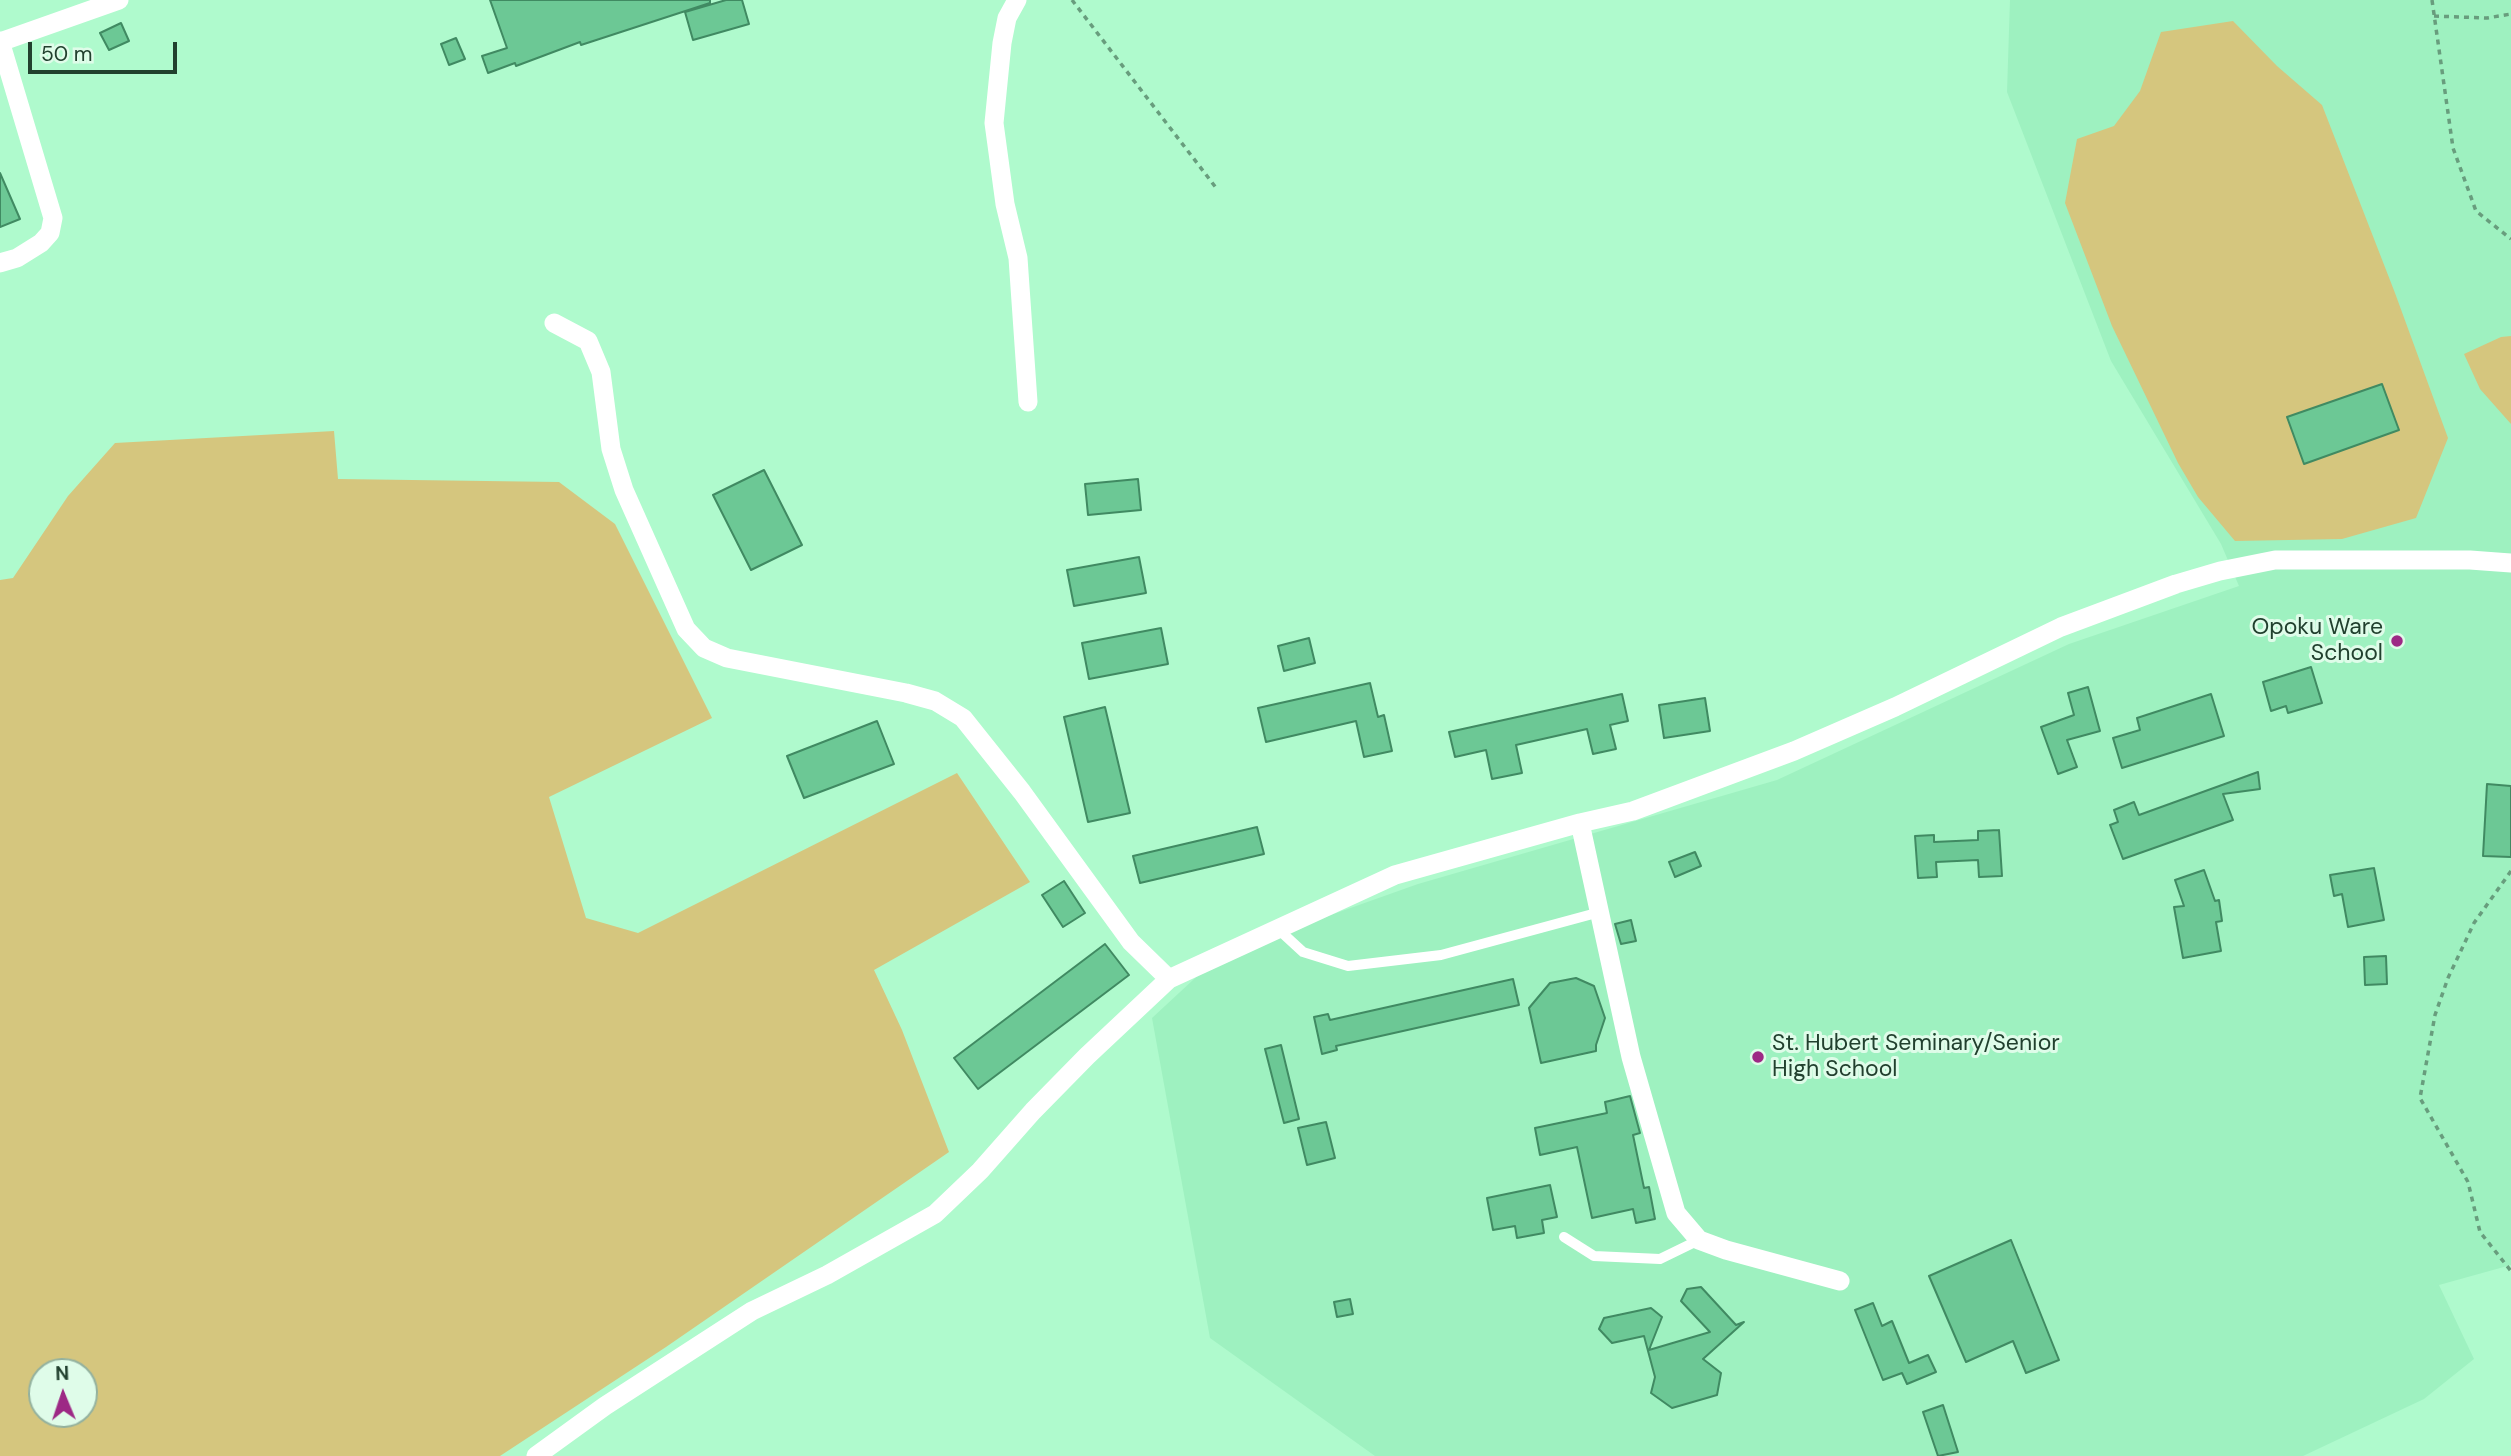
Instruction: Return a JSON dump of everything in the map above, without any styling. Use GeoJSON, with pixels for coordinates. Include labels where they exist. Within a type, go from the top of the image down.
{"type":"FeatureCollection","features":[{"type":"Feature","properties":{"kind":"street"},"geometry":{"type":"LineString","coordinates":[[0,263],[17,258],[41,243],[50,233],[53,218],[0,42],[119,0]]}},
{"type":"Feature","properties":{"kind":"street"},"geometry":{"type":"LineString","coordinates":[[1017,0],[1007,18],[1002,43],[993,123],[1004,204],[1018,258],[1028,402]]}},
{"type":"Feature","properties":{"kind":"street"},"geometry":{"type":"LineString","coordinates":[[554,323],[588,341],[601,372],[611,449],[624,490],[686,629],[704,648],[727,658],[935,701],[962,718],[1022,792],[1131,942],[1169,979]]}},
{"type":"Feature","properties":{"kind":"street"},"geometry":{"type":"LineString","coordinates":[[536,1456],[605,1406],[752,1311],[827,1275],[935,1214],[980,1171],[1087,1056],[1169,979],[1395,875],[1580,823],[1633,811],[1794,751],[1895,707],[2061,627],[2220,570],[2275,560],[2511,563]]}},
{"type":"Feature","properties":{"kind":"street"},"geometry":{"type":"LineString","coordinates":[[1580,823],[1631,1058],[1676,1213],[1699,1240],[1840,1281]]}},
{"type":"Feature","properties":{"kind":"lane"},"geometry":{"type":"LineString","coordinates":[[1278,929],[1303,952],[1348,966],[1441,955],[1600,912]]}},
{"type":"Feature","properties":{"kind":"lane"},"geometry":{"type":"LineString","coordinates":[[1564,1237],[1594,1256],[1660,1259],[1699,1240]]}},
{"type":"Feature","properties":{"kind":"path"},"geometry":{"type":"LineString","coordinates":[[1072,0],[1217,189]]}},
{"type":"Feature","properties":{"kind":"path"},"geometry":{"type":"LineString","coordinates":[[2432,0],[2453,148],[2476,211],[2511,239]]}},
{"type":"Feature","properties":{"kind":"path"},"geometry":{"type":"LineString","coordinates":[[2434,16],[2487,18],[2511,14]]}},
{"type":"Feature","properties":{"kind":"path"},"geometry":{"type":"LineString","coordinates":[[2511,871],[2474,923],[2448,978],[2435,1015],[2420,1098],[2468,1182],[2480,1232],[2511,1271]]}},
{"type":"Feature","properties":{"kind":"shaded area","name":"St. Hubert Seminary/Senior High School"},"geometry":{"type":"Polygon","coordinates":[[[2010,0],[2511,0],[2511,1265],[2439,1285],[2474,1359],[2424,1399],[2303,1456],[1375,1456],[1210,1338],[1152,1018],[1221,954],[1418,884],[1777,780],[2069,644],[2239,586],[2221,544],[2111,361],[2007,92],[2010,0]]]}},
{"type":"Feature","properties":{"kind":"shaded area"},"geometry":{"type":"Polygon","coordinates":[[[2233,21],[2277,66],[2322,105],[2395,293],[2448,438],[2416,518],[2342,539],[2235,541],[2198,497],[2178,463],[2112,326],[2065,203],[2077,139],[2114,126],[2140,91],[2161,32],[2233,21]]]}},
{"type":"Feature","properties":{"kind":"shaded area"},"geometry":{"type":"Polygon","coordinates":[[[2511,336],[2511,424],[2480,389],[2464,354],[2501,337],[2511,336]]]}},
{"type":"Feature","properties":{"kind":"shaded area"},"geometry":{"type":"Polygon","coordinates":[[[334,431],[338,479],[559,482],[615,524],[712,718],[549,797],[586,918],[638,933],[957,773],[1030,882],[874,970],[902,1030],[949,1152],[666,1347],[500,1456],[0,1456],[0,580],[13,578],[68,496],[115,443],[334,431]]]}},
{"type":"Feature","properties":{"kind":"building"},"geometry":{"type":"Polygon","coordinates":[[[490,0],[710,0],[710,3],[488,73],[482,56],[507,48],[490,0]]]}},
{"type":"Feature","properties":{"kind":"building"},"geometry":{"type":"Polygon","coordinates":[[[726,0],[742,0],[749,24],[693,40],[685,12],[726,0]]]}},
{"type":"Feature","properties":{"kind":"building"},"geometry":{"type":"Polygon","coordinates":[[[121,23],[129,41],[109,50],[100,33],[121,23]]]}},
{"type":"Feature","properties":{"kind":"building"},"geometry":{"type":"Polygon","coordinates":[[[456,38],[465,59],[449,65],[441,44],[456,38]]]}},
{"type":"Feature","properties":{"kind":"building"},"geometry":{"type":"Polygon","coordinates":[[[0,173],[20,219],[0,227],[0,173]]]}},
{"type":"Feature","properties":{"kind":"building"},"geometry":{"type":"Polygon","coordinates":[[[2382,384],[2399,430],[2304,464],[2287,417],[2382,384]]]}},
{"type":"Feature","properties":{"kind":"building"},"geometry":{"type":"Polygon","coordinates":[[[764,470],[802,545],[751,570],[713,495],[764,470]]]}},
{"type":"Feature","properties":{"kind":"building"},"geometry":{"type":"Polygon","coordinates":[[[1138,479],[1141,510],[1088,515],[1085,484],[1138,479]]]}},
{"type":"Feature","properties":{"kind":"building"},"geometry":{"type":"Polygon","coordinates":[[[1139,557],[1146,593],[1074,606],[1067,570],[1139,557]]]}},
{"type":"Feature","properties":{"kind":"building"},"geometry":{"type":"Polygon","coordinates":[[[1161,628],[1168,664],[1089,679],[1082,643],[1161,628]]]}},
{"type":"Feature","properties":{"kind":"building"},"geometry":{"type":"Polygon","coordinates":[[[1309,638],[1315,663],[1284,671],[1278,646],[1309,638]]]}},
{"type":"Feature","properties":{"kind":"building"},"geometry":{"type":"Polygon","coordinates":[[[2311,667],[2322,703],[2288,713],[2286,706],[2271,711],[2263,682],[2311,667]]]}},
{"type":"Feature","properties":{"kind":"building"},"geometry":{"type":"Polygon","coordinates":[[[1370,683],[1378,717],[1384,715],[1392,751],[1364,757],[1356,721],[1266,742],[1258,708],[1370,683]]]}},
{"type":"Feature","properties":{"kind":"building"},"geometry":{"type":"Polygon","coordinates":[[[2088,687],[2100,731],[2067,740],[2077,767],[2058,774],[2041,727],[2074,715],[2068,693],[2088,687]]]}},
{"type":"Feature","properties":{"kind":"building"},"geometry":{"type":"Polygon","coordinates":[[[1622,694],[1628,721],[1610,725],[1616,749],[1593,754],[1587,729],[1516,745],[1522,773],[1492,779],[1486,750],[1455,757],[1449,732],[1622,694]]]}},
{"type":"Feature","properties":{"kind":"building"},"geometry":{"type":"Polygon","coordinates":[[[2211,694],[2224,736],[2122,768],[2113,738],[2140,730],[2137,718],[2211,694]]]}},
{"type":"Feature","properties":{"kind":"building"},"geometry":{"type":"Polygon","coordinates":[[[1705,698],[1710,731],[1664,738],[1659,705],[1705,698]]]}},
{"type":"Feature","properties":{"kind":"building"},"geometry":{"type":"Polygon","coordinates":[[[1105,707],[1130,813],[1088,822],[1064,717],[1105,707]]]}},
{"type":"Feature","properties":{"kind":"building"},"geometry":{"type":"Polygon","coordinates":[[[877,721],[894,764],[804,798],[787,756],[877,721]]]}},
{"type":"Feature","properties":{"kind":"building"},"geometry":{"type":"Polygon","coordinates":[[[2258,772],[2260,789],[2223,794],[2233,820],[2123,859],[2110,825],[2118,822],[2114,810],[2134,802],[2139,815],[2258,772]]]}},
{"type":"Feature","properties":{"kind":"building"},"geometry":{"type":"Polygon","coordinates":[[[2487,784],[2511,786],[2511,857],[2483,856],[2487,784]]]}},
{"type":"Feature","properties":{"kind":"building"},"geometry":{"type":"Polygon","coordinates":[[[1257,827],[1264,854],[1140,883],[1133,856],[1257,827]]]}},
{"type":"Feature","properties":{"kind":"building"},"geometry":{"type":"Polygon","coordinates":[[[1999,830],[2002,876],[1979,877],[1978,860],[1936,862],[1937,877],[1918,878],[1915,836],[1934,835],[1934,842],[1978,840],[1978,831],[1999,830]]]}},
{"type":"Feature","properties":{"kind":"building"},"geometry":{"type":"Polygon","coordinates":[[[1695,852],[1701,866],[1675,877],[1669,862],[1695,852]]]}},
{"type":"Feature","properties":{"kind":"building"},"geometry":{"type":"Polygon","coordinates":[[[2374,868],[2384,920],[2348,927],[2342,894],[2334,896],[2330,875],[2374,868]]]}},
{"type":"Feature","properties":{"kind":"building"},"geometry":{"type":"Polygon","coordinates":[[[2204,870],[2215,901],[2219,900],[2222,921],[2216,922],[2221,951],[2183,958],[2174,907],[2184,906],[2175,880],[2204,870]]]}},
{"type":"Feature","properties":{"kind":"building"},"geometry":{"type":"Polygon","coordinates":[[[1064,881],[1085,913],[1063,927],[1042,895],[1064,881]]]}},
{"type":"Feature","properties":{"kind":"building"},"geometry":{"type":"Polygon","coordinates":[[[1631,920],[1636,941],[1621,944],[1615,924],[1631,920]]]}},
{"type":"Feature","properties":{"kind":"building"},"geometry":{"type":"Polygon","coordinates":[[[1105,944],[1129,975],[978,1089],[954,1058],[1105,944]]]}},
{"type":"Feature","properties":{"kind":"building"},"geometry":{"type":"Polygon","coordinates":[[[2386,956],[2387,984],[2365,985],[2364,957],[2386,956]]]}},
{"type":"Feature","properties":{"kind":"building"},"geometry":{"type":"Polygon","coordinates":[[[1576,978],[1594,986],[1605,1018],[1596,1051],[1541,1063],[1529,1008],[1550,983],[1576,978]]]}},
{"type":"Feature","properties":{"kind":"building"},"geometry":{"type":"Polygon","coordinates":[[[1513,979],[1519,1005],[1336,1046],[1337,1050],[1322,1054],[1314,1017],[1328,1014],[1330,1020],[1513,979]]]}},
{"type":"Feature","properties":{"kind":"building"},"geometry":{"type":"Polygon","coordinates":[[[1281,1045],[1299,1119],[1284,1123],[1265,1049],[1281,1045]]]}},
{"type":"Feature","properties":{"kind":"building"},"geometry":{"type":"Polygon","coordinates":[[[1630,1096],[1640,1133],[1633,1135],[1644,1188],[1649,1187],[1655,1219],[1636,1223],[1633,1209],[1592,1218],[1577,1147],[1540,1155],[1535,1128],[1607,1113],[1605,1102],[1630,1096]]]}},
{"type":"Feature","properties":{"kind":"building"},"geometry":{"type":"Polygon","coordinates":[[[1326,1122],[1335,1158],[1307,1165],[1298,1128],[1326,1122]]]}},
{"type":"Feature","properties":{"kind":"building"},"geometry":{"type":"Polygon","coordinates":[[[1550,1185],[1557,1217],[1542,1220],[1544,1233],[1517,1238],[1515,1226],[1493,1230],[1487,1198],[1550,1185]]]}},
{"type":"Feature","properties":{"kind":"building"},"geometry":{"type":"Polygon","coordinates":[[[2011,1240],[2059,1360],[2026,1373],[2013,1341],[1966,1362],[1929,1276],[2011,1240]]]}},
{"type":"Feature","properties":{"kind":"building"},"geometry":{"type":"Polygon","coordinates":[[[1701,1287],[1736,1325],[1744,1322],[1703,1359],[1721,1373],[1717,1395],[1672,1408],[1651,1393],[1655,1377],[1644,1336],[1612,1343],[1599,1329],[1604,1318],[1651,1308],[1662,1317],[1649,1350],[1710,1332],[1681,1301],[1687,1289],[1701,1287]]]}},
{"type":"Feature","properties":{"kind":"building"},"geometry":{"type":"Polygon","coordinates":[[[1350,1299],[1353,1314],[1337,1317],[1334,1302],[1350,1299]]]}},
{"type":"Feature","properties":{"kind":"building"},"geometry":{"type":"Polygon","coordinates":[[[1873,1303],[1882,1326],[1892,1321],[1909,1363],[1928,1355],[1936,1372],[1907,1384],[1902,1373],[1883,1380],[1855,1310],[1873,1303]]]}},
{"type":"Feature","properties":{"kind":"building"},"geometry":{"type":"Polygon","coordinates":[[[1943,1405],[1958,1452],[1938,1456],[1923,1412],[1943,1405]]]}},
{"type":"Feature","properties":{"kind":"place","name":"Opoku Ware School"},"geometry":{"type":"Point","coordinates":[2397,641]}},
{"type":"Feature","properties":{"kind":"place","name":"St. Hubert Seminary/Senior High School"},"geometry":{"type":"Point","coordinates":[1758,1057]}}]}
